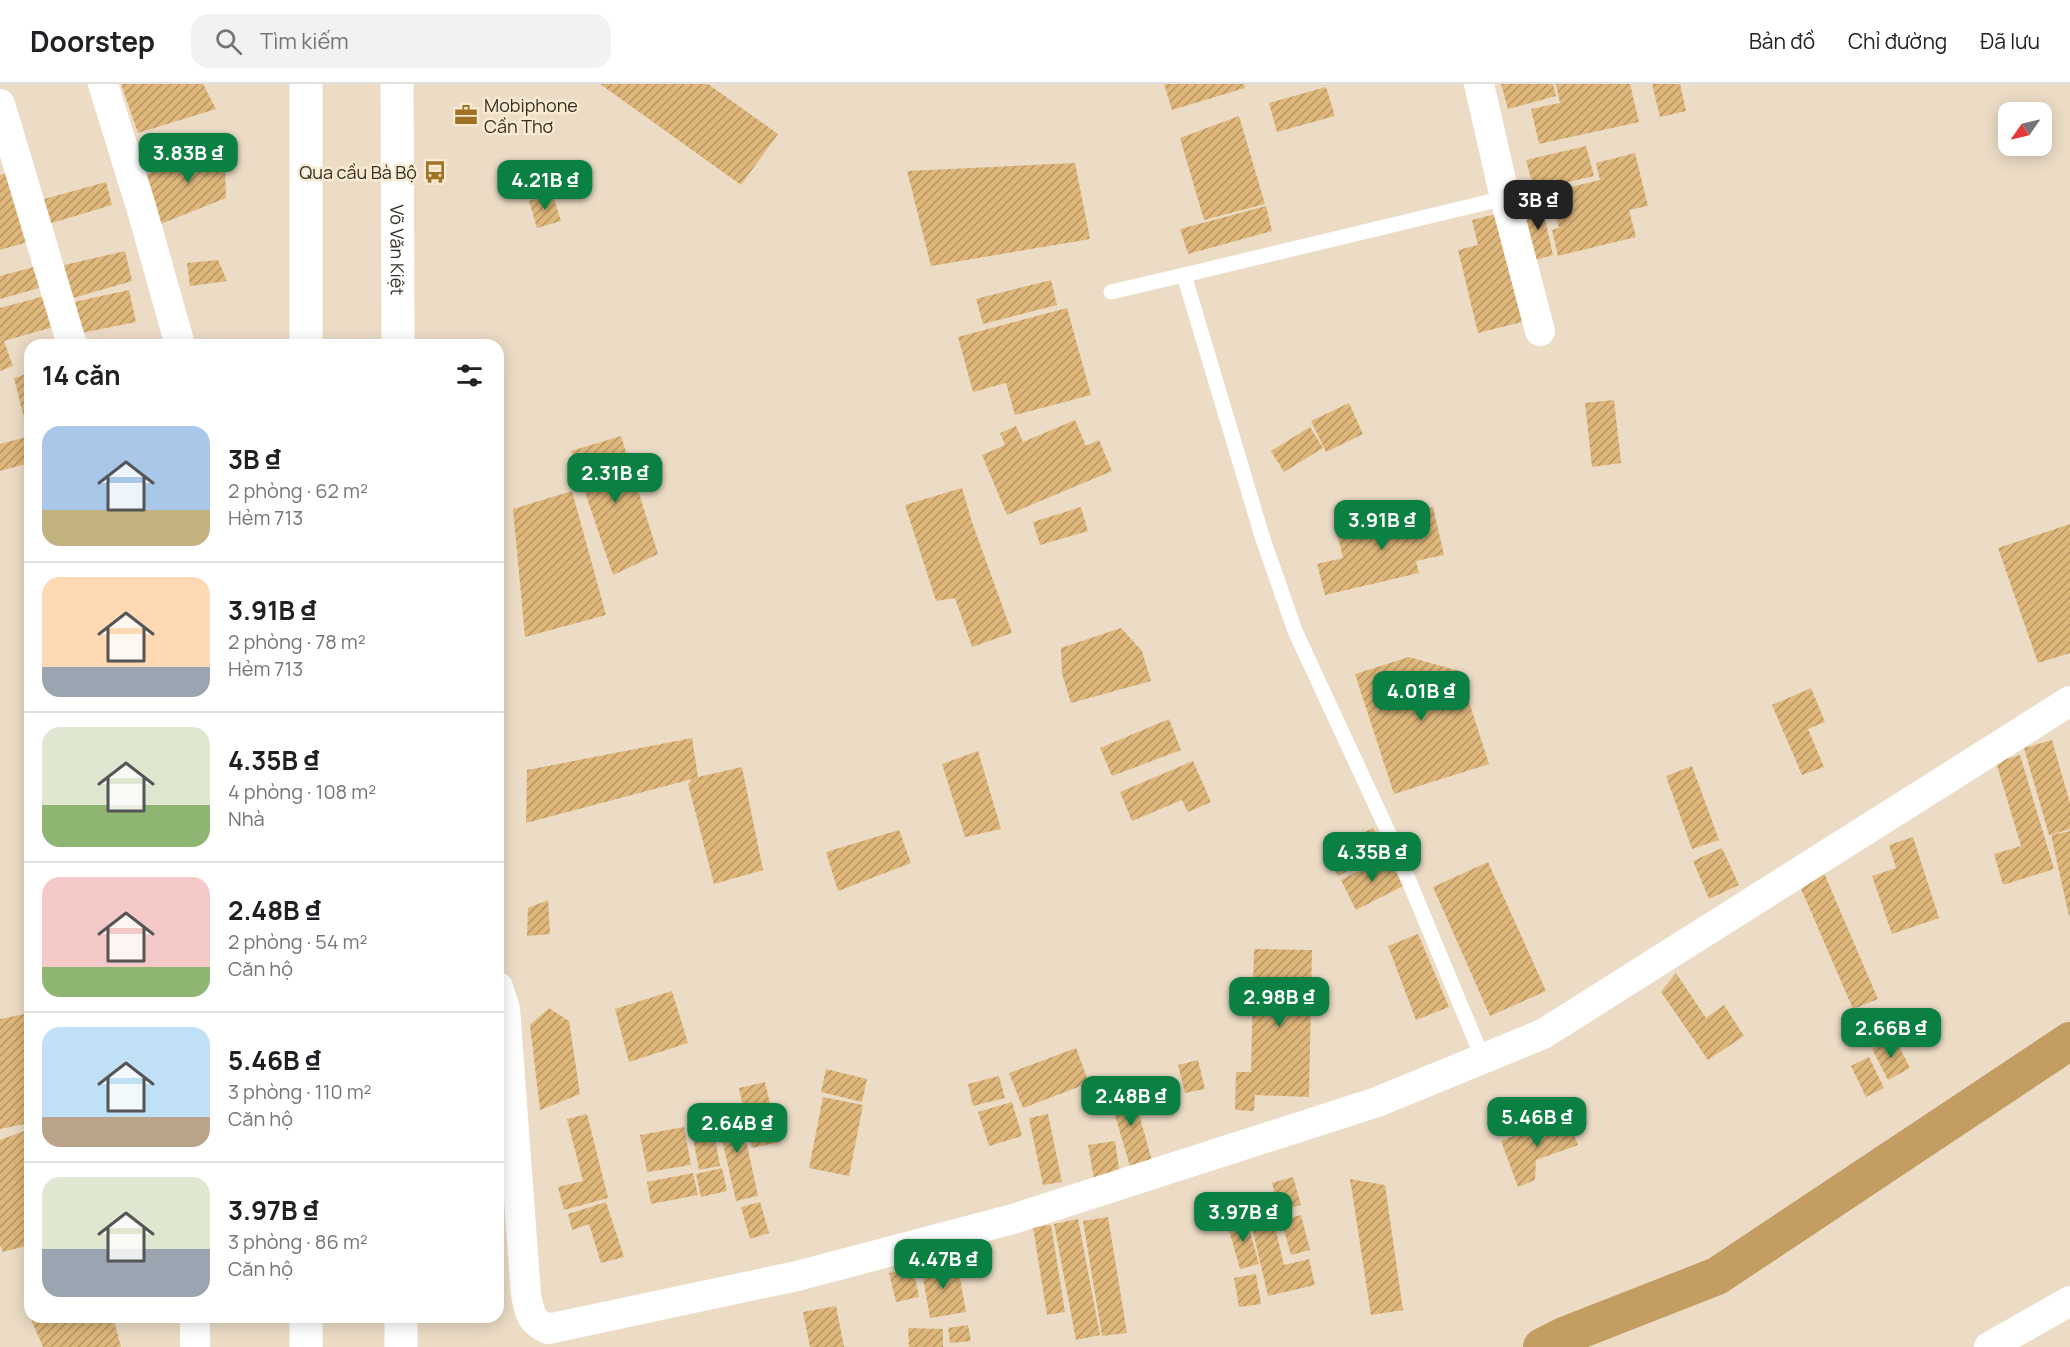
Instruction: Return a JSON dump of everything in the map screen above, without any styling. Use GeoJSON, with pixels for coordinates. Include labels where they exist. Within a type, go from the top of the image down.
{"type":"FeatureCollection","features":[{"type":"Feature","properties":{"kind":"main road"},"geometry":{"type":"LineString","coordinates":[[306,84],[306,339]]}},
{"type":"Feature","properties":{"kind":"main road","name":"Võ Văn Kiệt"},"geometry":{"type":"LineString","coordinates":[[397,84],[398,339]]}},
{"type":"Feature","properties":{"kind":"main road"},"geometry":{"type":"LineString","coordinates":[[306,1323],[306,1347]]}},
{"type":"Feature","properties":{"kind":"main road"},"geometry":{"type":"LineString","coordinates":[[401,1323],[401,1347]]}},
{"type":"Feature","properties":{"kind":"street"},"geometry":{"type":"LineString","coordinates":[[103,84],[178,339]]}},
{"type":"Feature","properties":{"kind":"street"},"geometry":{"type":"LineString","coordinates":[[1479,84],[1505,198],[1540,332]]}},
{"type":"Feature","properties":{"kind":"street"},"geometry":{"type":"LineString","coordinates":[[0,104],[70,339]]}},
{"type":"Feature","properties":{"kind":"street"},"geometry":{"type":"LineString","coordinates":[[504,1004],[525,1295],[531,1316],[538,1325],[548,1329],[797,1276],[1013,1219],[1377,1102],[1483,1059],[1543,1034],[2070,701]]}},
{"type":"Feature","properties":{"kind":"street"},"geometry":{"type":"LineString","coordinates":[[1989,1347],[2070,1301]]}},
{"type":"Feature","properties":{"kind":"street"},"geometry":{"type":"LineString","coordinates":[[195,1323],[195,1347]]}},
{"type":"Feature","properties":{"kind":"lane"},"geometry":{"type":"LineString","coordinates":[[1111,292],[1505,198]]}},
{"type":"Feature","properties":{"kind":"lane"},"geometry":{"type":"LineString","coordinates":[[1181,276],[1262,536],[1295,631],[1392,838],[1483,1059]]}},
{"type":"Feature","properties":{"kind":"building"},"geometry":{"type":"Polygon","coordinates":[[[121,84],[203,84],[216,109],[138,133],[121,84]]]}},
{"type":"Feature","properties":{"kind":"building"},"geometry":{"type":"Polygon","coordinates":[[[600,84],[708,84],[778,134],[741,185],[600,84]]]}},
{"type":"Feature","properties":{"kind":"building"},"geometry":{"type":"Polygon","coordinates":[[[1164,84],[1244,84],[1245,88],[1172,110],[1164,84]]]}},
{"type":"Feature","properties":{"kind":"building"},"geometry":{"type":"Polygon","coordinates":[[[1501,84],[1553,84],[1556,96],[1508,109],[1501,84]]]}},
{"type":"Feature","properties":{"kind":"building"},"geometry":{"type":"Polygon","coordinates":[[[1556,84],[1630,84],[1639,122],[1539,144],[1531,109],[1560,103],[1556,84]]]}},
{"type":"Feature","properties":{"kind":"building"},"geometry":{"type":"Polygon","coordinates":[[[1652,84],[1680,84],[1686,111],[1660,117],[1652,84]]]}},
{"type":"Feature","properties":{"kind":"building"},"geometry":{"type":"Polygon","coordinates":[[[1326,87],[1335,116],[1277,132],[1269,103],[1326,87]]]}},
{"type":"Feature","properties":{"kind":"building"},"geometry":{"type":"Polygon","coordinates":[[[1239,116],[1265,204],[1204,220],[1180,138],[1239,116]]]}},
{"type":"Feature","properties":{"kind":"building"},"geometry":{"type":"Polygon","coordinates":[[[224,141],[226,198],[158,225],[143,176],[224,141]]]}},
{"type":"Feature","properties":{"kind":"building"},"geometry":{"type":"Polygon","coordinates":[[[1586,146],[1594,176],[1534,190],[1526,160],[1586,146]]]}},
{"type":"Feature","properties":{"kind":"building"},"geometry":{"type":"Polygon","coordinates":[[[1635,153],[1648,206],[1629,210],[1636,237],[1558,256],[1552,230],[1559,228],[1550,192],[1600,180],[1596,163],[1635,153]]]}},
{"type":"Feature","properties":{"kind":"building"},"geometry":{"type":"Polygon","coordinates":[[[1075,163],[1090,239],[931,266],[907,171],[1075,163]]]}},
{"type":"Feature","properties":{"kind":"building"},"geometry":{"type":"Polygon","coordinates":[[[11,172],[31,241],[0,250],[0,175],[11,172]]]}},
{"type":"Feature","properties":{"kind":"building"},"geometry":{"type":"Polygon","coordinates":[[[106,182],[112,205],[45,225],[37,201],[106,182]]]}},
{"type":"Feature","properties":{"kind":"building"},"geometry":{"type":"Polygon","coordinates":[[[552,193],[561,221],[537,228],[529,201],[552,193]]]}},
{"type":"Feature","properties":{"kind":"building"},"geometry":{"type":"Polygon","coordinates":[[[1541,202],[1553,255],[1535,260],[1524,206],[1541,202]]]}},
{"type":"Feature","properties":{"kind":"building"},"geometry":{"type":"Polygon","coordinates":[[[1266,206],[1272,231],[1188,254],[1180,229],[1266,206]]]}},
{"type":"Feature","properties":{"kind":"building"},"geometry":{"type":"Polygon","coordinates":[[[1496,214],[1522,322],[1478,333],[1458,250],[1478,245],[1472,220],[1496,214]]]}},
{"type":"Feature","properties":{"kind":"building"},"geometry":{"type":"Polygon","coordinates":[[[125,251],[132,281],[73,298],[60,266],[125,251]]]}},
{"type":"Feature","properties":{"kind":"building"},"geometry":{"type":"Polygon","coordinates":[[[218,260],[227,281],[190,286],[187,263],[218,260]]]}},
{"type":"Feature","properties":{"kind":"building"},"geometry":{"type":"Polygon","coordinates":[[[45,264],[50,285],[0,299],[0,276],[45,264]]]}},
{"type":"Feature","properties":{"kind":"building"},"geometry":{"type":"Polygon","coordinates":[[[1051,280],[1057,305],[983,324],[976,299],[1051,280]]]}},
{"type":"Feature","properties":{"kind":"building"},"geometry":{"type":"Polygon","coordinates":[[[129,290],[136,322],[81,333],[74,302],[129,290]]]}},
{"type":"Feature","properties":{"kind":"building"},"geometry":{"type":"Polygon","coordinates":[[[52,294],[60,325],[4,341],[13,366],[0,371],[0,308],[52,294]]]}},
{"type":"Feature","properties":{"kind":"building"},"geometry":{"type":"Polygon","coordinates":[[[1067,308],[1091,395],[1015,415],[1006,383],[973,392],[958,337],[1067,308]]]}},
{"type":"Feature","properties":{"kind":"building"},"geometry":{"type":"Polygon","coordinates":[[[24,375],[24,418],[14,378],[24,375]]]}},
{"type":"Feature","properties":{"kind":"building"},"geometry":{"type":"Polygon","coordinates":[[[1614,400],[1621,463],[1592,467],[1585,403],[1614,400]]]}},
{"type":"Feature","properties":{"kind":"building"},"geometry":{"type":"Polygon","coordinates":[[[1349,403],[1363,434],[1326,452],[1311,421],[1349,403]]]}},
{"type":"Feature","properties":{"kind":"building"},"geometry":{"type":"Polygon","coordinates":[[[1075,420],[1086,446],[1099,440],[1112,471],[1007,515],[982,455],[1005,445],[1000,433],[1016,426],[1023,442],[1075,420]]]}},
{"type":"Feature","properties":{"kind":"building"},"geometry":{"type":"Polygon","coordinates":[[[1310,427],[1323,448],[1284,472],[1271,451],[1310,427]]]}},
{"type":"Feature","properties":{"kind":"building"},"geometry":{"type":"Polygon","coordinates":[[[621,436],[658,554],[613,575],[571,451],[621,436]]]}},
{"type":"Feature","properties":{"kind":"building"},"geometry":{"type":"Polygon","coordinates":[[[24,438],[24,465],[0,471],[0,444],[24,438]]]}},
{"type":"Feature","properties":{"kind":"building"},"geometry":{"type":"Polygon","coordinates":[[[962,488],[1012,633],[972,647],[955,598],[936,601],[905,505],[962,488]]]}},
{"type":"Feature","properties":{"kind":"building"},"geometry":{"type":"Polygon","coordinates":[[[572,491],[606,615],[525,637],[513,509],[572,491]]]}},
{"type":"Feature","properties":{"kind":"building"},"geometry":{"type":"Polygon","coordinates":[[[1081,507],[1088,531],[1040,545],[1033,522],[1081,507]]]}},
{"type":"Feature","properties":{"kind":"building"},"geometry":{"type":"Polygon","coordinates":[[[1433,507],[1444,555],[1416,561],[1419,573],[1325,595],[1317,564],[1343,558],[1336,529],[1433,507]]]}},
{"type":"Feature","properties":{"kind":"building"},"geometry":{"type":"Polygon","coordinates":[[[2070,524],[2070,653],[2038,663],[1998,548],[2070,524]]]}},
{"type":"Feature","properties":{"kind":"building"},"geometry":{"type":"Polygon","coordinates":[[[1121,628],[1142,651],[1151,681],[1071,703],[1062,674],[1061,648],[1121,628]]]}},
{"type":"Feature","properties":{"kind":"building"},"geometry":{"type":"Polygon","coordinates":[[[1409,657],[1459,671],[1489,764],[1394,794],[1355,674],[1409,657]]]}},
{"type":"Feature","properties":{"kind":"building"},"geometry":{"type":"Polygon","coordinates":[[[1811,688],[1825,722],[1808,729],[1824,767],[1802,775],[1772,705],[1811,688]]]}},
{"type":"Feature","properties":{"kind":"building"},"geometry":{"type":"Polygon","coordinates":[[[1169,719],[1181,750],[1112,776],[1100,748],[1169,719]]]}},
{"type":"Feature","properties":{"kind":"building"},"geometry":{"type":"Polygon","coordinates":[[[692,738],[698,777],[742,767],[763,870],[714,884],[688,784],[692,779],[526,823],[527,770],[692,738]]]}},
{"type":"Feature","properties":{"kind":"building"},"geometry":{"type":"Polygon","coordinates":[[[2052,740],[2070,803],[2070,829],[2049,835],[2024,748],[2052,740]]]}},
{"type":"Feature","properties":{"kind":"building"},"geometry":{"type":"Polygon","coordinates":[[[978,751],[1001,829],[965,837],[942,764],[978,751]]]}},
{"type":"Feature","properties":{"kind":"building"},"geometry":{"type":"Polygon","coordinates":[[[2020,755],[2054,869],[2003,885],[1994,854],[2021,846],[1996,762],[2020,755]]]}},
{"type":"Feature","properties":{"kind":"building"},"geometry":{"type":"Polygon","coordinates":[[[1193,761],[1211,802],[1188,812],[1182,800],[1132,821],[1120,792],[1193,761]]]}},
{"type":"Feature","properties":{"kind":"building"},"geometry":{"type":"Polygon","coordinates":[[[1692,766],[1719,840],[1692,849],[1666,776],[1692,766]]]}},
{"type":"Feature","properties":{"kind":"building"},"geometry":{"type":"Polygon","coordinates":[[[1373,828],[1385,852],[1338,876],[1325,852],[1373,828]]]}},
{"type":"Feature","properties":{"kind":"building"},"geometry":{"type":"Polygon","coordinates":[[[899,830],[911,863],[838,891],[826,852],[899,830]]]}},
{"type":"Feature","properties":{"kind":"building"},"geometry":{"type":"Polygon","coordinates":[[[2070,831],[2070,916],[2069,916],[2051,835],[2070,831]]]}},
{"type":"Feature","properties":{"kind":"building"},"geometry":{"type":"Polygon","coordinates":[[[1913,837],[1939,918],[1892,934],[1872,876],[1896,868],[1889,845],[1913,837]]]}},
{"type":"Feature","properties":{"kind":"building"},"geometry":{"type":"Polygon","coordinates":[[[1722,848],[1739,885],[1709,899],[1693,861],[1722,848]]]}},
{"type":"Feature","properties":{"kind":"building"},"geometry":{"type":"Polygon","coordinates":[[[1387,856],[1403,886],[1356,910],[1341,880],[1387,856]]]}},
{"type":"Feature","properties":{"kind":"building"},"geometry":{"type":"Polygon","coordinates":[[[1488,862],[1546,991],[1490,1016],[1433,887],[1488,862]]]}},
{"type":"Feature","properties":{"kind":"building"},"geometry":{"type":"Polygon","coordinates":[[[1821,866],[1878,999],[1853,1009],[1796,877],[1821,866]]]}},
{"type":"Feature","properties":{"kind":"building"},"geometry":{"type":"Polygon","coordinates":[[[548,900],[550,934],[527,936],[528,908],[548,900]]]}},
{"type":"Feature","properties":{"kind":"building"},"geometry":{"type":"Polygon","coordinates":[[[1418,934],[1449,1007],[1416,1020],[1388,946],[1418,934]]]}},
{"type":"Feature","properties":{"kind":"building"},"geometry":{"type":"Polygon","coordinates":[[[1254,949],[1312,950],[1309,1097],[1255,1095],[1254,1111],[1235,1110],[1236,1072],[1251,1072],[1254,949]]]}},
{"type":"Feature","properties":{"kind":"building"},"geometry":{"type":"Polygon","coordinates":[[[1676,973],[1706,1018],[1724,1005],[1744,1036],[1708,1060],[1661,992],[1676,973]]]}},
{"type":"Feature","properties":{"kind":"building"},"geometry":{"type":"Polygon","coordinates":[[[672,991],[688,1043],[629,1062],[615,1009],[672,991]]]}},
{"type":"Feature","properties":{"kind":"building"},"geometry":{"type":"Polygon","coordinates":[[[549,1008],[569,1021],[580,1094],[540,1110],[530,1025],[549,1008]]]}},
{"type":"Feature","properties":{"kind":"building"},"geometry":{"type":"Polygon","coordinates":[[[24,1014],[24,1124],[0,1129],[0,1019],[24,1014]]]}},
{"type":"Feature","properties":{"kind":"building"},"geometry":{"type":"Polygon","coordinates":[[[1894,1037],[1910,1068],[1888,1080],[1872,1049],[1894,1037]]]}},
{"type":"Feature","properties":{"kind":"building"},"geometry":{"type":"Polygon","coordinates":[[[1076,1048],[1089,1083],[1023,1108],[1009,1073],[1076,1048]]]}},
{"type":"Feature","properties":{"kind":"building"},"geometry":{"type":"Polygon","coordinates":[[[1869,1057],[1884,1088],[1866,1097],[1851,1066],[1869,1057]]]}},
{"type":"Feature","properties":{"kind":"building"},"geometry":{"type":"Polygon","coordinates":[[[1198,1060],[1205,1089],[1185,1093],[1178,1065],[1198,1060]]]}},
{"type":"Feature","properties":{"kind":"building"},"geometry":{"type":"Polygon","coordinates":[[[826,1069],[867,1079],[862,1102],[821,1092],[826,1069]]]}},
{"type":"Feature","properties":{"kind":"building"},"geometry":{"type":"Polygon","coordinates":[[[999,1076],[1005,1098],[973,1106],[968,1084],[999,1076]]]}},
{"type":"Feature","properties":{"kind":"building"},"geometry":{"type":"Polygon","coordinates":[[[765,1082],[779,1142],[752,1148],[739,1088],[765,1082]]]}},
{"type":"Feature","properties":{"kind":"building"},"geometry":{"type":"Polygon","coordinates":[[[1131,1085],[1153,1165],[1131,1170],[1108,1091],[1131,1085]]]}},
{"type":"Feature","properties":{"kind":"building"},"geometry":{"type":"Polygon","coordinates":[[[823,1097],[863,1105],[849,1176],[809,1168],[823,1097]]]}},
{"type":"Feature","properties":{"kind":"building"},"geometry":{"type":"Polygon","coordinates":[[[1012,1102],[1022,1136],[989,1146],[978,1112],[1012,1102]]]}},
{"type":"Feature","properties":{"kind":"building"},"geometry":{"type":"Polygon","coordinates":[[[739,1108],[758,1196],[736,1201],[716,1113],[739,1108]]]}},
{"type":"Feature","properties":{"kind":"building"},"geometry":{"type":"Polygon","coordinates":[[[710,1109],[720,1166],[699,1170],[688,1113],[710,1109]]]}},
{"type":"Feature","properties":{"kind":"building"},"geometry":{"type":"Polygon","coordinates":[[[587,1114],[608,1198],[564,1210],[558,1187],[583,1181],[567,1119],[587,1114]]]}},
{"type":"Feature","properties":{"kind":"building"},"geometry":{"type":"Polygon","coordinates":[[[1048,1114],[1062,1182],[1043,1185],[1029,1118],[1048,1114]]]}},
{"type":"Feature","properties":{"kind":"building"},"geometry":{"type":"Polygon","coordinates":[[[1567,1116],[1578,1145],[1536,1160],[1535,1180],[1518,1187],[1501,1141],[1567,1116]]]}},
{"type":"Feature","properties":{"kind":"building"},"geometry":{"type":"Polygon","coordinates":[[[684,1127],[691,1165],[647,1172],[640,1135],[684,1127]]]}},
{"type":"Feature","properties":{"kind":"building"},"geometry":{"type":"Polygon","coordinates":[[[24,1131],[24,1247],[3,1252],[0,1245],[0,1140],[24,1131]]]}},
{"type":"Feature","properties":{"kind":"building"},"geometry":{"type":"Polygon","coordinates":[[[1115,1141],[1120,1176],[1094,1179],[1088,1145],[1115,1141]]]}},
{"type":"Feature","properties":{"kind":"building"},"geometry":{"type":"Polygon","coordinates":[[[722,1168],[727,1191],[701,1197],[696,1174],[722,1168]]]}},
{"type":"Feature","properties":{"kind":"building"},"geometry":{"type":"Polygon","coordinates":[[[693,1173],[698,1195],[651,1204],[647,1182],[693,1173]]]}},
{"type":"Feature","properties":{"kind":"building"},"geometry":{"type":"Polygon","coordinates":[[[1293,1177],[1301,1205],[1279,1211],[1272,1183],[1293,1177]]]}},
{"type":"Feature","properties":{"kind":"building"},"geometry":{"type":"Polygon","coordinates":[[[1350,1179],[1385,1185],[1403,1310],[1371,1315],[1350,1179]]]}},
{"type":"Feature","properties":{"kind":"building"},"geometry":{"type":"Polygon","coordinates":[[[1243,1198],[1247,1216],[1227,1220],[1223,1203],[1243,1198]]]}},
{"type":"Feature","properties":{"kind":"building"},"geometry":{"type":"Polygon","coordinates":[[[1269,1201],[1284,1265],[1309,1259],[1315,1285],[1268,1296],[1247,1206],[1269,1201]]]}},
{"type":"Feature","properties":{"kind":"building"},"geometry":{"type":"Polygon","coordinates":[[[606,1202],[624,1257],[601,1263],[589,1224],[572,1230],[568,1214],[606,1202]]]}},
{"type":"Feature","properties":{"kind":"building"},"geometry":{"type":"Polygon","coordinates":[[[760,1202],[769,1233],[750,1239],[741,1207],[760,1202]]]}},
{"type":"Feature","properties":{"kind":"building"},"geometry":{"type":"Polygon","coordinates":[[[1301,1215],[1310,1250],[1291,1255],[1281,1220],[1301,1215]]]}},
{"type":"Feature","properties":{"kind":"building"},"geometry":{"type":"Polygon","coordinates":[[[1108,1217],[1127,1333],[1102,1336],[1083,1221],[1108,1217]]]}},
{"type":"Feature","properties":{"kind":"building"},"geometry":{"type":"Polygon","coordinates":[[[1246,1217],[1259,1264],[1240,1269],[1227,1223],[1246,1217]]]}},
{"type":"Feature","properties":{"kind":"building"},"geometry":{"type":"Polygon","coordinates":[[[1078,1219],[1100,1335],[1076,1340],[1054,1224],[1078,1219]]]}},
{"type":"Feature","properties":{"kind":"building"},"geometry":{"type":"Polygon","coordinates":[[[1051,1225],[1065,1312],[1047,1315],[1033,1227],[1051,1225]]]}},
{"type":"Feature","properties":{"kind":"building"},"geometry":{"type":"Polygon","coordinates":[[[957,1262],[966,1312],[930,1318],[921,1267],[957,1262]]]}},
{"type":"Feature","properties":{"kind":"building"},"geometry":{"type":"Polygon","coordinates":[[[913,1268],[919,1297],[896,1302],[889,1273],[913,1268]]]}},
{"type":"Feature","properties":{"kind":"building"},"geometry":{"type":"Polygon","coordinates":[[[1256,1274],[1261,1304],[1239,1307],[1234,1278],[1256,1274]]]}},
{"type":"Feature","properties":{"kind":"building"},"geometry":{"type":"Polygon","coordinates":[[[836,1306],[844,1347],[810,1347],[803,1312],[836,1306]]]}},
{"type":"Feature","properties":{"kind":"building"},"geometry":{"type":"Polygon","coordinates":[[[33,1323],[115,1323],[121,1347],[43,1347],[33,1323]]]}},
{"type":"Feature","properties":{"kind":"building"},"geometry":{"type":"Polygon","coordinates":[[[968,1325],[971,1341],[950,1343],[948,1328],[968,1325]]]}},
{"type":"Feature","properties":{"kind":"building"},"geometry":{"type":"Polygon","coordinates":[[[908,1328],[943,1329],[943,1347],[909,1347],[908,1328]]]}},
{"type":"Feature","properties":{"kind":"waterway"},"geometry":{"type":"LineString","coordinates":[[1542,1347],[1564,1336],[1717,1276],[2070,1041]]}},
{"type":"Feature","properties":{"kind":"place","name":"Mobiphone Cần Thơ"},"geometry":{"type":"Point","coordinates":[466,115]}},
{"type":"Feature","properties":{"kind":"place","name":"Qua cầu Bà Bộ"},"geometry":{"type":"Point","coordinates":[435,172]}}]}
